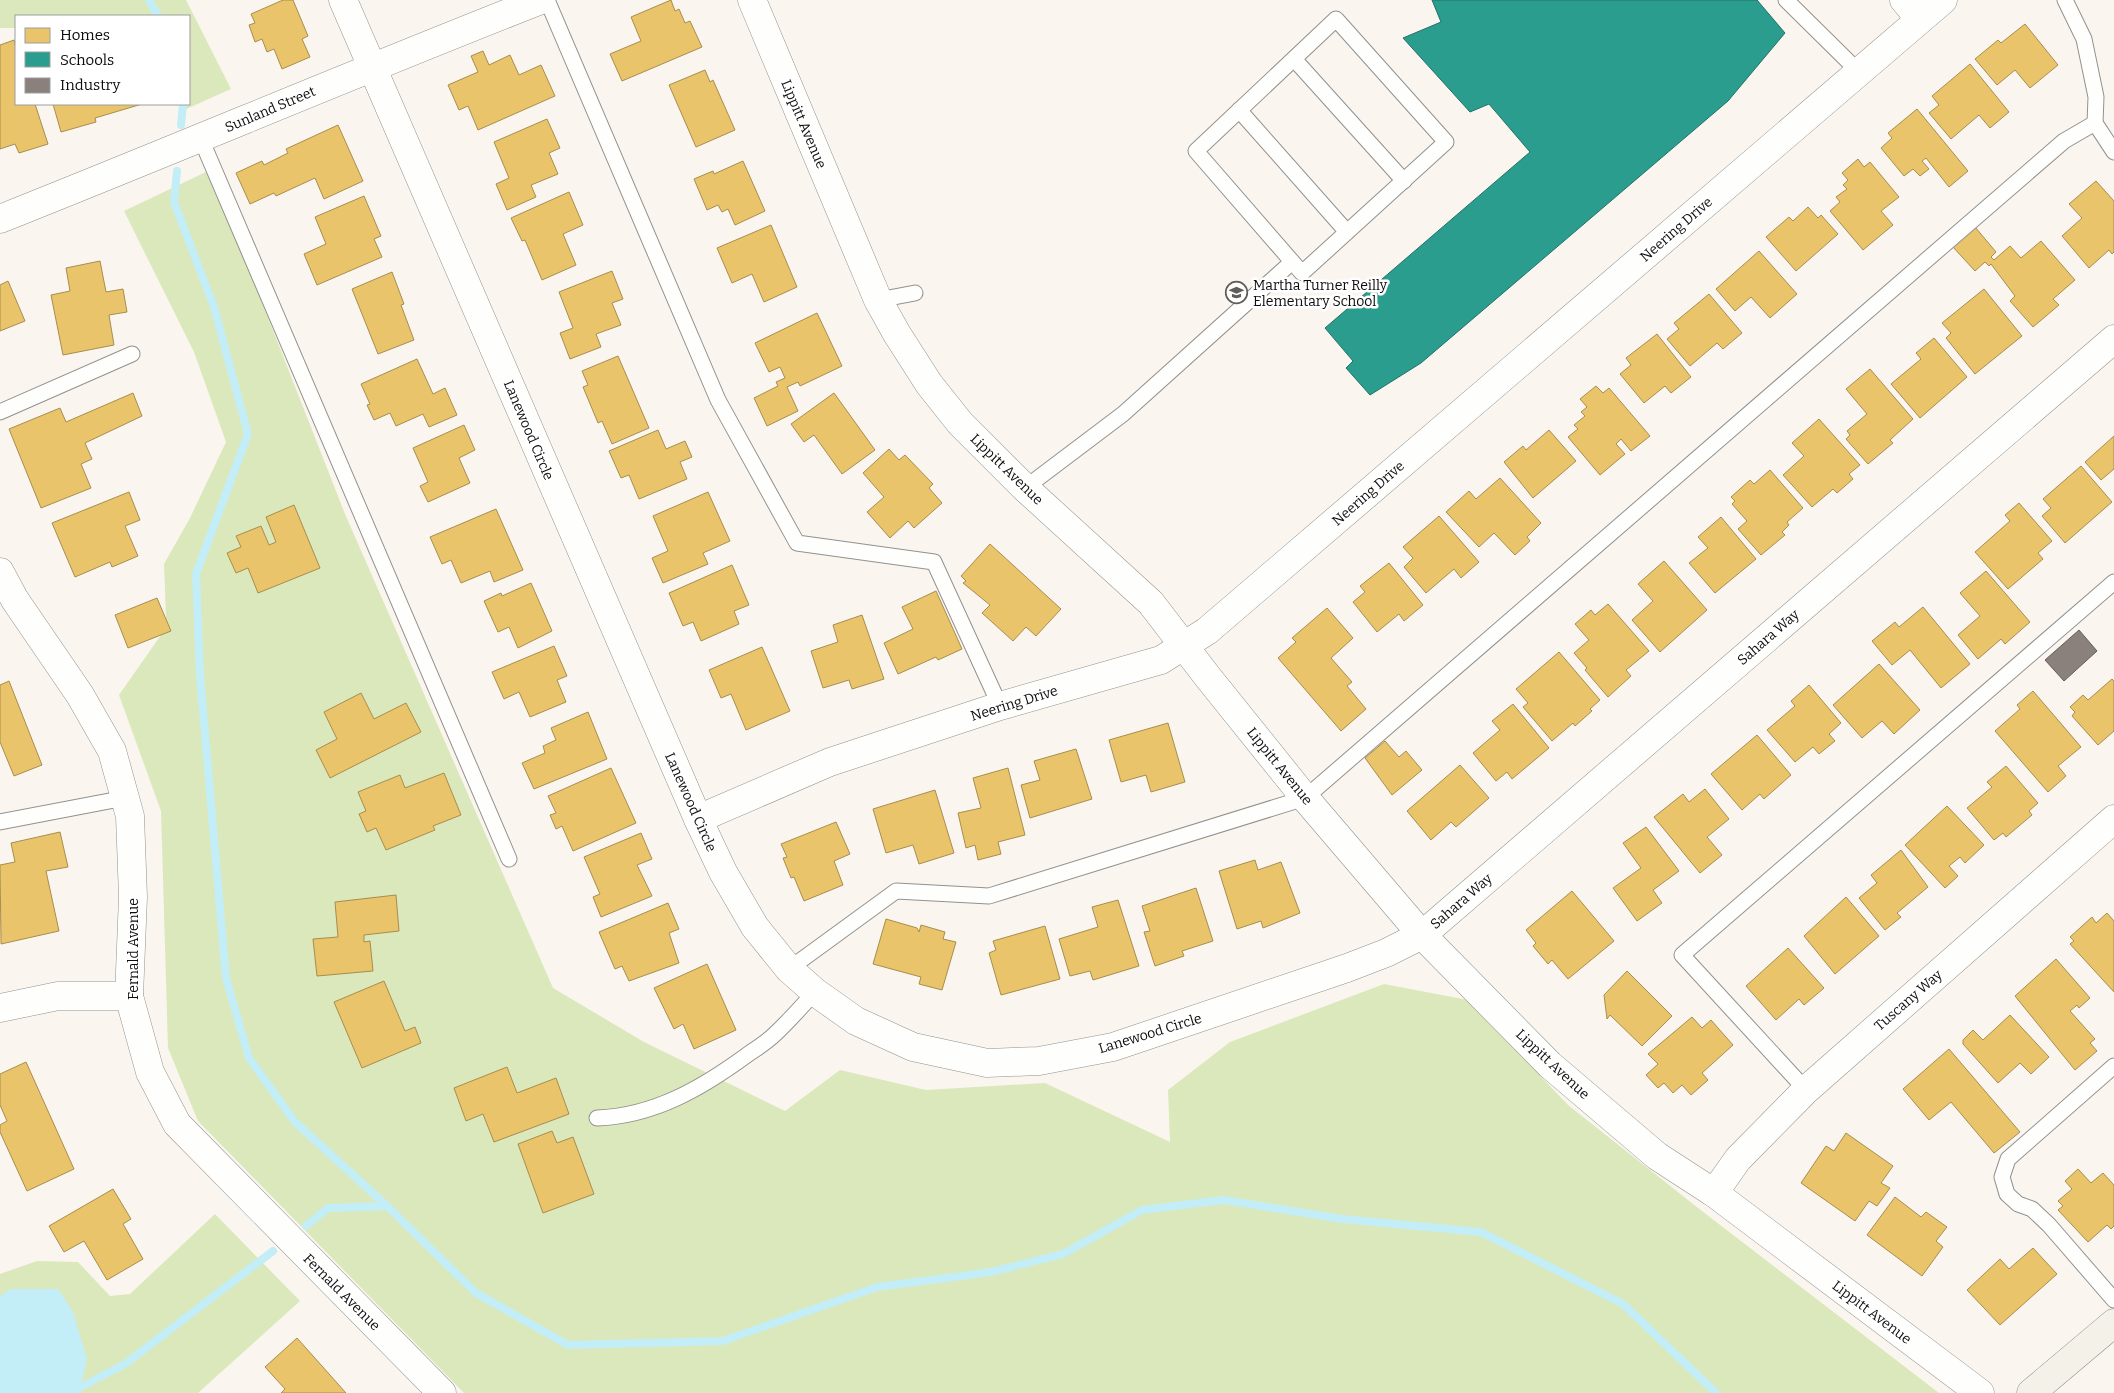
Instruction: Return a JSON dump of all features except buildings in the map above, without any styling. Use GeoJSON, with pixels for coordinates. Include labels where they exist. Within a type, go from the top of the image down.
{"type":"FeatureCollection","features":[{"type":"Feature","properties":{"kind":"street","name":"Lanewood Circle"},"geometry":{"type":"LineString","coordinates":[[343,0],[698,819],[723,872],[755,927],[789,969],[815,992],[856,1021],[913,1047],[987,1063],[1039,1060],[1113,1047],[1347,968],[1386,953],[1422,935]]}},
{"type":"Feature","properties":{"kind":"street","name":"Sunland Street"},"geometry":{"type":"LineString","coordinates":[[0,219],[201,139],[371,67],[541,0]]}},
{"type":"Feature","properties":{"kind":"street","name":"Lippitt Avenue"},"geometry":{"type":"LineString","coordinates":[[752,0],[878,300],[929,384],[960,423],[1025,488],[1151,603],[1305,798],[1422,935],[1550,1065],[1657,1156],[1714,1193],[1980,1393]]}},
{"type":"Feature","properties":{"kind":"street","name":"Neering Drive"},"geometry":{"type":"LineString","coordinates":[[698,819],[830,762],[1000,706],[1161,660],[1186,645],[1216,624],[1859,72],[1912,9],[1943,0]]}},
{"type":"Feature","properties":{"kind":"street","name":"Sahara Way"},"geometry":{"type":"LineString","coordinates":[[1422,935],[2114,339]]}},
{"type":"Feature","properties":{"kind":"street","name":"Fernald Avenue"},"geometry":{"type":"LineString","coordinates":[[0,572],[8,604],[80,695],[112,751],[130,816],[133,897],[129,996],[150,1072],[177,1124],[442,1393]]}},
{"type":"Feature","properties":{"kind":"street","name":"Tuscany Way"},"geometry":{"type":"LineString","coordinates":[[1714,1193],[1738,1159],[1806,1090],[2114,819]]}},
{"type":"Feature","properties":{"kind":"street"},"geometry":{"type":"LineString","coordinates":[[0,1008],[58,996],[129,996]]}},
{"type":"Feature","properties":{"kind":"street"},"geometry":{"type":"LineString","coordinates":[[2032,1393],[2114,1323]]}},
{"type":"Feature","properties":{"kind":"lane"},"geometry":{"type":"LineString","coordinates":[[547,0],[718,400],[798,543],[934,562],[1000,706]]}},
{"type":"Feature","properties":{"kind":"lane"},"geometry":{"type":"LineString","coordinates":[[1786,0],[1859,72]]}},
{"type":"Feature","properties":{"kind":"lane"},"geometry":{"type":"LineString","coordinates":[[2065,0],[2084,39],[2096,96],[2095,124],[2114,152]]}},
{"type":"Feature","properties":{"kind":"lane"},"geometry":{"type":"LineString","coordinates":[[1336,19],[1446,142],[1302,273],[1196,151],[1294,59],[1336,19]]}},
{"type":"Feature","properties":{"kind":"lane"},"geometry":{"type":"LineString","coordinates":[[1294,59],[1404,181]]}},
{"type":"Feature","properties":{"kind":"lane"},"geometry":{"type":"LineString","coordinates":[[1239,110],[1347,232]]}},
{"type":"Feature","properties":{"kind":"lane"},"geometry":{"type":"LineString","coordinates":[[789,969],[896,891],[989,896],[1305,798],[2064,141],[2095,124]]}},
{"type":"Feature","properties":{"kind":"lane"},"geometry":{"type":"LineString","coordinates":[[201,139],[509,859]]}},
{"type":"Feature","properties":{"kind":"lane"},"geometry":{"type":"LineString","coordinates":[[1025,488],[1123,414],[1292,262]]}},
{"type":"Feature","properties":{"kind":"lane"},"geometry":{"type":"LineString","coordinates":[[878,300],[916,293]]}},
{"type":"Feature","properties":{"kind":"lane"},"geometry":{"type":"LineString","coordinates":[[0,412],[132,354]]}},
{"type":"Feature","properties":{"kind":"lane"},"geometry":{"type":"LineString","coordinates":[[1806,1090],[1682,955],[2114,582]]}},
{"type":"Feature","properties":{"kind":"lane"},"geometry":{"type":"LineString","coordinates":[[0,822],[125,798]]}},
{"type":"Feature","properties":{"kind":"lane"},"geometry":{"type":"LineString","coordinates":[[597,1118],[618,1117],[654,1108],[691,1092],[736,1063],[775,1034],[815,992]]}},
{"type":"Feature","properties":{"kind":"lane"},"geometry":{"type":"LineString","coordinates":[[2114,1066],[2008,1159],[2002,1177],[2007,1194],[2018,1204],[2032,1208],[2114,1300]]}},
{"type":"Feature","properties":{"kind":"green space"},"geometry":{"type":"Polygon","coordinates":[[[0,0],[186,0],[231,89],[184,110],[182,105],[190,105],[190,15],[15,15],[15,28],[0,28],[0,0]]]}},
{"type":"Feature","properties":{"kind":"green space"},"geometry":{"type":"Polygon","coordinates":[[[210,170],[345,514],[553,988],[644,1042],[785,1111],[840,1070],[926,1090],[1045,1083],[1170,1142],[1168,1090],[1230,1042],[1384,984],[1468,1000],[1568,1105],[1698,1208],[1939,1393],[464,1393],[198,1121],[168,1048],[161,811],[119,695],[161,635],[166,618],[164,564],[190,518],[226,442],[194,352],[124,211],[210,170]]]}},
{"type":"Feature","properties":{"kind":"green space"},"geometry":{"type":"Polygon","coordinates":[[[215,1214],[300,1301],[198,1393],[0,1393],[0,1274],[37,1261],[78,1262],[110,1296],[130,1294],[215,1214]]]}},
{"type":"Feature","properties":{"kind":"water"},"geometry":{"type":"Polygon","coordinates":[[[11,1289],[58,1289],[73,1312],[87,1359],[79,1393],[0,1393],[0,1296],[11,1289]]]}},
{"type":"Feature","properties":{"kind":"waterway"},"geometry":{"type":"LineString","coordinates":[[149,0],[157,15]]}},
{"type":"Feature","properties":{"kind":"waterway"},"geometry":{"type":"LineString","coordinates":[[181,125],[183,105]]}},
{"type":"Feature","properties":{"kind":"waterway"},"geometry":{"type":"LineString","coordinates":[[177,171],[174,202],[214,307],[248,434],[196,574],[200,676],[226,978],[249,1058],[295,1122],[387,1206],[476,1293],[568,1345],[723,1341],[877,1287],[991,1272],[1063,1254],[1142,1210],[1223,1200],[1342,1219],[1481,1232],[1623,1304],[1716,1393]]}},
{"type":"Feature","properties":{"kind":"waterway"},"geometry":{"type":"LineString","coordinates":[[306,1226],[328,1208],[387,1206]]}},
{"type":"Feature","properties":{"kind":"waterway"},"geometry":{"type":"LineString","coordinates":[[69,1393],[125,1364],[273,1251]]}},
{"type":"Feature","properties":{"kind":"place","name":"Martha Turner Reilly Elementary School"},"geometry":{"type":"Point","coordinates":[1237,293]}}]}
